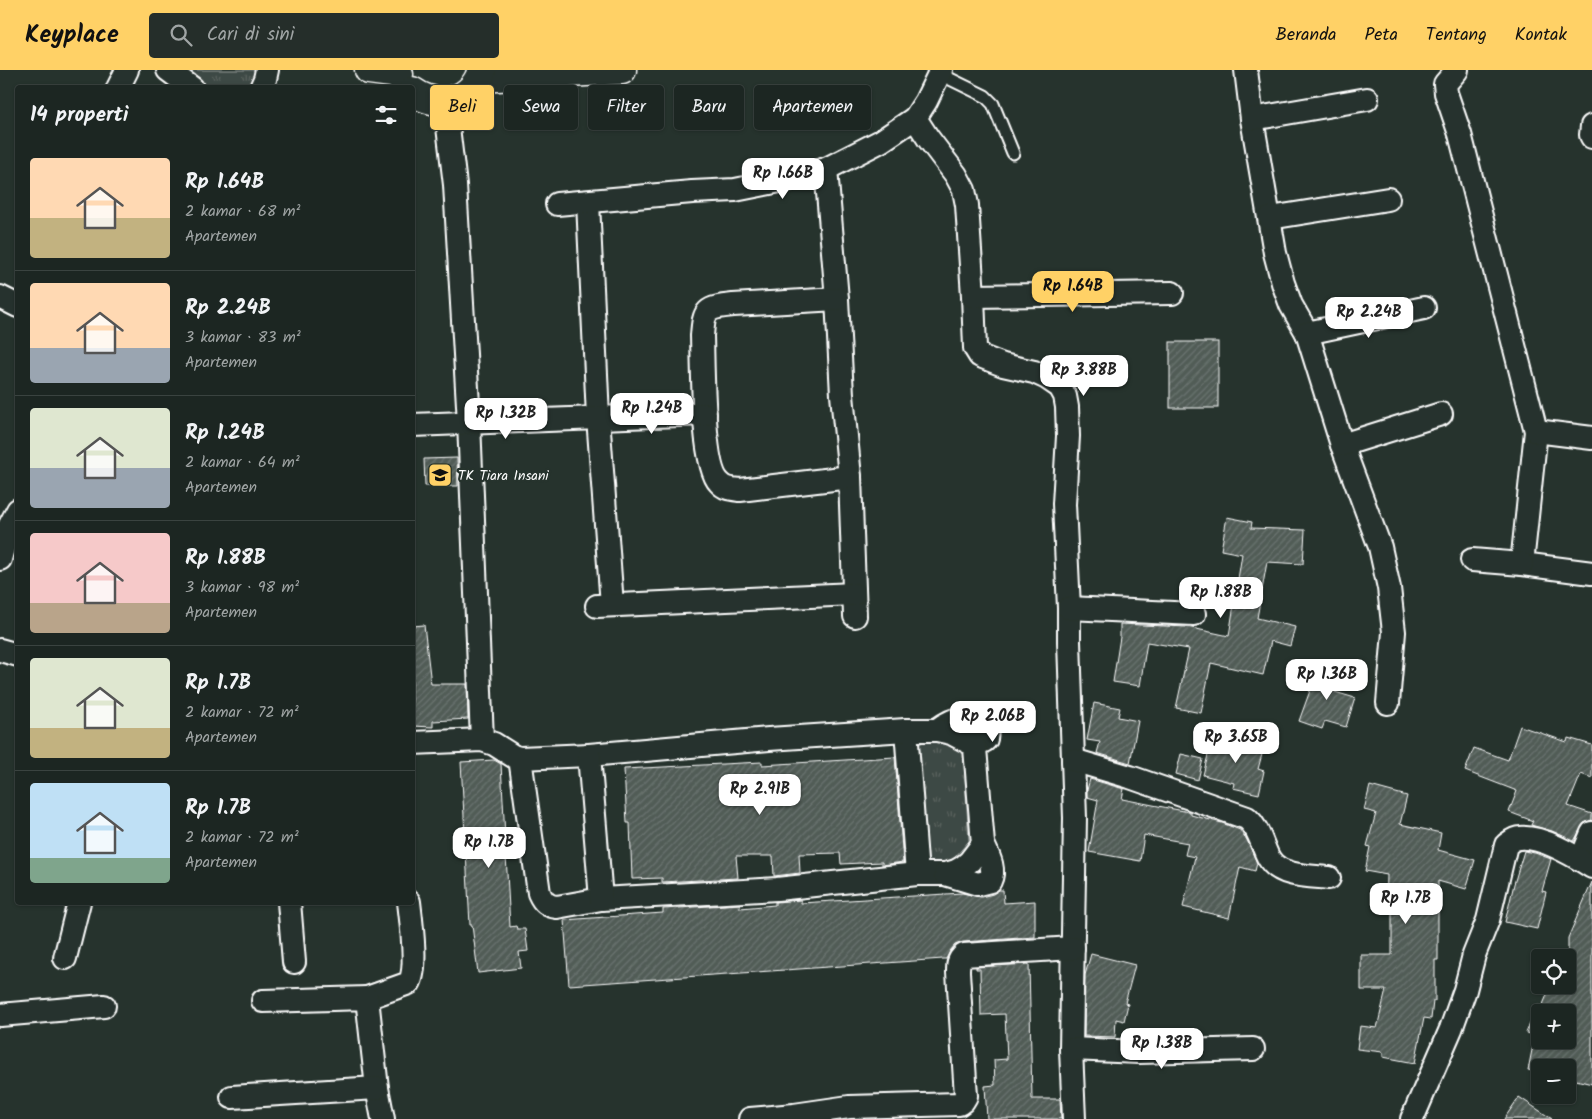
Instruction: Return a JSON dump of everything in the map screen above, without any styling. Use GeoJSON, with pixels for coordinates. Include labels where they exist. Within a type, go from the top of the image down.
{"type":"FeatureCollection","features":[{"type":"Feature","properties":{"kind":"street"},"geometry":{"type":"LineString","coordinates":[[120,85],[127,70]]}},
{"type":"Feature","properties":{"kind":"street"},"geometry":{"type":"LineString","coordinates":[[168,70],[188,85]]}},
{"type":"Feature","properties":{"kind":"street"},"geometry":{"type":"LineString","coordinates":[[262,85],[267,70]]}},
{"type":"Feature","properties":{"kind":"street"},"geometry":{"type":"LineString","coordinates":[[369,70],[405,81]]}},
{"type":"Feature","properties":{"kind":"street"},"geometry":{"type":"LineString","coordinates":[[475,85],[481,74],[622,70]]}},
{"type":"Feature","properties":{"kind":"street"},"geometry":{"type":"LineString","coordinates":[[1246,70],[1252,118],[1275,253],[1283,283],[1291,305],[1307,333],[1342,445],[1380,547],[1389,588],[1394,632],[1388,703]]}},
{"type":"Feature","properties":{"kind":"street"},"geometry":{"type":"LineString","coordinates":[[1457,70],[1445,84],[1446,93],[1460,134],[1536,431],[1522,564]]}},
{"type":"Feature","properties":{"kind":"street"},"geometry":{"type":"LineString","coordinates":[[557,204],[735,190],[826,169],[881,141],[915,118],[926,101],[940,72]]}},
{"type":"Feature","properties":{"kind":"street"},"geometry":{"type":"LineString","coordinates":[[415,91],[421,97],[430,101]]}},
{"type":"Feature","properties":{"kind":"street"},"geometry":{"type":"LineString","coordinates":[[1252,118],[1367,100]]}},
{"type":"Feature","properties":{"kind":"street"},"geometry":{"type":"LineString","coordinates":[[915,118],[956,175],[964,190],[967,205],[975,348],[980,356],[1040,375],[1060,387],[1065,396],[1067,407],[1068,436],[1064,504],[1074,760],[1075,870],[1071,1049],[1074,1119]]}},
{"type":"Feature","properties":{"kind":"street"},"geometry":{"type":"LineString","coordinates":[[1592,126],[1592,137]]}},
{"type":"Feature","properties":{"kind":"street"},"geometry":{"type":"LineString","coordinates":[[448,130],[455,185],[469,422],[482,740]]}},
{"type":"Feature","properties":{"kind":"street"},"geometry":{"type":"LineString","coordinates":[[588,202],[604,605],[854,605],[850,477],[842,395],[837,299],[826,169]]}},
{"type":"Feature","properties":{"kind":"street"},"geometry":{"type":"LineString","coordinates":[[1270,218],[1388,199]]}},
{"type":"Feature","properties":{"kind":"street"},"geometry":{"type":"LineString","coordinates":[[973,296],[1172,293]]}},
{"type":"Feature","properties":{"kind":"street"},"geometry":{"type":"LineString","coordinates":[[0,297],[15,304]]}},
{"type":"Feature","properties":{"kind":"street"},"geometry":{"type":"LineString","coordinates":[[837,299],[733,305],[716,307],[708,311],[703,319],[702,336],[705,414],[708,451],[712,471],[718,481],[727,488],[740,490],[850,477]]}},
{"type":"Feature","properties":{"kind":"street"},"geometry":{"type":"LineString","coordinates":[[1307,333],[1424,308]]}},
{"type":"Feature","properties":{"kind":"street"},"geometry":{"type":"LineString","coordinates":[[415,425],[705,414]]}},
{"type":"Feature","properties":{"kind":"street"},"geometry":{"type":"LineString","coordinates":[[1342,445],[1441,414]]}},
{"type":"Feature","properties":{"kind":"street"},"geometry":{"type":"LineString","coordinates":[[1536,431],[1592,438]]}},
{"type":"Feature","properties":{"kind":"street"},"geometry":{"type":"LineString","coordinates":[[0,559],[9,527],[15,516]]}},
{"type":"Feature","properties":{"kind":"street"},"geometry":{"type":"LineString","coordinates":[[1472,560],[1592,573]]}},
{"type":"Feature","properties":{"kind":"street"},"geometry":{"type":"LineString","coordinates":[[1069,608],[1194,614]]}},
{"type":"Feature","properties":{"kind":"street"},"geometry":{"type":"LineString","coordinates":[[0,650],[15,654]]}},
{"type":"Feature","properties":{"kind":"street"},"geometry":{"type":"LineString","coordinates":[[415,743],[482,740],[494,744],[513,756],[520,758],[589,755],[769,739],[906,730],[938,730],[951,733],[972,744],[976,750],[982,844],[970,861],[963,867],[945,874],[917,874],[777,889],[600,899],[557,907],[550,906],[542,899],[539,893],[520,758]]}},
{"type":"Feature","properties":{"kind":"street"},"geometry":{"type":"LineString","coordinates":[[906,730],[917,874]]}},
{"type":"Feature","properties":{"kind":"street"},"geometry":{"type":"LineString","coordinates":[[589,755],[600,899]]}},
{"type":"Feature","properties":{"kind":"street"},"geometry":{"type":"LineString","coordinates":[[1074,760],[1139,780],[1247,818],[1255,825],[1269,860],[1275,866],[1286,872],[1329,878]]}},
{"type":"Feature","properties":{"kind":"street"},"geometry":{"type":"LineString","coordinates":[[1412,1119],[1454,1021],[1474,956],[1488,920],[1506,845],[1514,839],[1521,838],[1544,842],[1586,863],[1592,833]]}},
{"type":"Feature","properties":{"kind":"street"},"geometry":{"type":"LineString","coordinates":[[65,958],[78,905]]}},
{"type":"Feature","properties":{"kind":"street"},"geometry":{"type":"LineString","coordinates":[[289,905],[294,962]]}},
{"type":"Feature","properties":{"kind":"street"},"geometry":{"type":"LineString","coordinates":[[263,1001],[367,998],[410,983],[413,978],[410,905]]}},
{"type":"Feature","properties":{"kind":"street"},"geometry":{"type":"LineString","coordinates":[[750,1119],[849,1107],[959,1104],[964,1101],[966,1096],[958,972],[960,958],[964,955],[1073,948]]}},
{"type":"Feature","properties":{"kind":"street"},"geometry":{"type":"LineString","coordinates":[[367,998],[377,1088],[383,1119]]}},
{"type":"Feature","properties":{"kind":"street"},"geometry":{"type":"LineString","coordinates":[[0,1015],[104,1006]]}},
{"type":"Feature","properties":{"kind":"street"},"geometry":{"type":"LineString","coordinates":[[1071,1049],[1139,1052],[1254,1049]]}},
{"type":"Feature","properties":{"kind":"street"},"geometry":{"type":"LineString","coordinates":[[232,1097],[377,1088]]}},
{"type":"Feature","properties":{"kind":"lane"},"geometry":{"type":"LineString","coordinates":[[940,72],[985,96],[993,104],[1013,153]]}},
{"type":"Feature","properties":{"kind":"green space"},"geometry":{"type":"Polygon","coordinates":[[[187,70],[258,70],[250,85],[196,85],[185,74],[187,70]]]}},
{"type":"Feature","properties":{"kind":"green space"},"geometry":{"type":"Polygon","coordinates":[[[943,733],[963,747],[969,841],[948,865],[927,865],[915,746],[943,733]]]}},
{"type":"Feature","properties":{"kind":"building"},"geometry":{"type":"Polygon","coordinates":[[[1170,342],[1218,342],[1218,408],[1170,408],[1170,342]]]}},
{"type":"Feature","properties":{"kind":"building"},"geometry":{"type":"Polygon","coordinates":[[[457,458],[458,486],[425,486],[424,459],[457,458]]]}},
{"type":"Feature","properties":{"kind":"building"},"geometry":{"type":"Polygon","coordinates":[[[1227,517],[1252,522],[1251,528],[1305,530],[1303,564],[1267,562],[1257,618],[1295,627],[1290,646],[1271,641],[1263,675],[1211,663],[1201,713],[1176,708],[1189,649],[1147,642],[1140,686],[1113,682],[1120,637],[1120,624],[1187,627],[1229,636],[1242,554],[1221,550],[1227,517]]]}},
{"type":"Feature","properties":{"kind":"building"},"geometry":{"type":"Polygon","coordinates":[[[424,625],[431,684],[467,684],[468,719],[433,721],[433,727],[415,726],[415,626],[424,625]]]}},
{"type":"Feature","properties":{"kind":"building"},"geometry":{"type":"Polygon","coordinates":[[[1319,666],[1342,674],[1335,692],[1355,698],[1346,727],[1325,721],[1322,729],[1299,721],[1319,666]]]}},
{"type":"Feature","properties":{"kind":"building"},"geometry":{"type":"Polygon","coordinates":[[[1094,703],[1120,708],[1118,717],[1138,721],[1130,763],[1097,753],[1100,742],[1087,740],[1094,703]]]}},
{"type":"Feature","properties":{"kind":"building"},"geometry":{"type":"Polygon","coordinates":[[[1520,726],[1567,742],[1568,738],[1592,745],[1592,778],[1581,774],[1568,806],[1592,814],[1592,820],[1584,823],[1574,841],[1552,831],[1531,825],[1533,821],[1509,812],[1517,791],[1465,771],[1474,748],[1508,760],[1520,726]]]}},
{"type":"Feature","properties":{"kind":"building"},"geometry":{"type":"Polygon","coordinates":[[[1242,738],[1265,743],[1258,769],[1264,771],[1259,794],[1233,788],[1234,783],[1203,775],[1212,739],[1241,746],[1242,738]]]}},
{"type":"Feature","properties":{"kind":"building"},"geometry":{"type":"Polygon","coordinates":[[[1181,754],[1203,759],[1198,780],[1176,774],[1181,754]]]}},
{"type":"Feature","properties":{"kind":"building"},"geometry":{"type":"Polygon","coordinates":[[[895,757],[903,862],[882,865],[882,862],[841,864],[840,853],[799,854],[800,873],[774,876],[773,856],[736,856],[738,878],[662,882],[662,878],[632,879],[630,823],[627,823],[624,769],[762,762],[762,765],[895,757]]]}},
{"type":"Feature","properties":{"kind":"building"},"geometry":{"type":"Polygon","coordinates":[[[494,760],[501,764],[510,927],[516,926],[517,929],[525,929],[528,951],[519,952],[521,968],[478,973],[472,925],[470,925],[461,762],[494,760]]]}},
{"type":"Feature","properties":{"kind":"building"},"geometry":{"type":"Polygon","coordinates":[[[1090,779],[1124,789],[1122,799],[1191,812],[1191,815],[1240,830],[1247,840],[1257,863],[1255,871],[1240,867],[1229,918],[1183,907],[1195,857],[1185,855],[1188,843],[1144,835],[1140,861],[1089,852],[1098,800],[1087,797],[1090,779]]]}},
{"type":"Feature","properties":{"kind":"building"},"geometry":{"type":"Polygon","coordinates":[[[1370,786],[1407,796],[1400,824],[1441,833],[1438,850],[1475,860],[1466,889],[1438,881],[1438,960],[1435,960],[1435,1001],[1433,1001],[1431,1019],[1424,1018],[1415,1063],[1383,1057],[1383,1052],[1357,1049],[1360,1026],[1377,1028],[1386,990],[1361,990],[1361,955],[1392,955],[1392,911],[1386,911],[1387,875],[1365,871],[1370,847],[1367,846],[1376,813],[1364,810],[1370,786]]]}},
{"type":"Feature","properties":{"kind":"building"},"geometry":{"type":"Polygon","coordinates":[[[1524,851],[1551,859],[1542,891],[1546,892],[1537,929],[1505,922],[1524,851]]]}},
{"type":"Feature","properties":{"kind":"building"},"geometry":{"type":"Polygon","coordinates":[[[1592,882],[1592,1084],[1576,1080],[1576,1059],[1531,1059],[1531,1070],[1528,1070],[1532,1049],[1576,1049],[1576,1004],[1543,1004],[1547,994],[1576,994],[1576,949],[1568,949],[1568,938],[1592,882]]]}},
{"type":"Feature","properties":{"kind":"building"},"geometry":{"type":"Polygon","coordinates":[[[1003,890],[1004,903],[1035,901],[1035,937],[963,942],[955,945],[946,959],[569,985],[564,920],[663,913],[663,909],[740,904],[740,908],[775,905],[775,902],[801,900],[801,903],[962,893],[981,897],[993,894],[1003,890]]]}},
{"type":"Feature","properties":{"kind":"building"},"geometry":{"type":"Polygon","coordinates":[[[1091,954],[1135,965],[1125,1003],[1128,1004],[1124,1021],[1116,1019],[1115,1037],[1084,1036],[1085,975],[1091,954]]]}},
{"type":"Feature","properties":{"kind":"building"},"geometry":{"type":"Polygon","coordinates":[[[1029,964],[1032,1099],[1060,1099],[1061,1119],[987,1119],[985,1086],[995,1085],[994,1060],[1007,1059],[1005,1014],[981,1015],[980,969],[976,969],[976,967],[1029,964]]]}},
{"type":"Feature","properties":{"kind":"building"},"geometry":{"type":"Polygon","coordinates":[[[1531,1021],[1531,1034],[1526,1033],[1531,1021]]]}},
{"type":"Feature","properties":{"kind":"building"},"geometry":{"type":"Polygon","coordinates":[[[1519,1097],[1552,1119],[1504,1119],[1519,1097]]]}},
{"type":"Feature","properties":{"kind":"place","name":"TK Tiara Insani"},"geometry":{"type":"Point","coordinates":[440,475]}}]}
